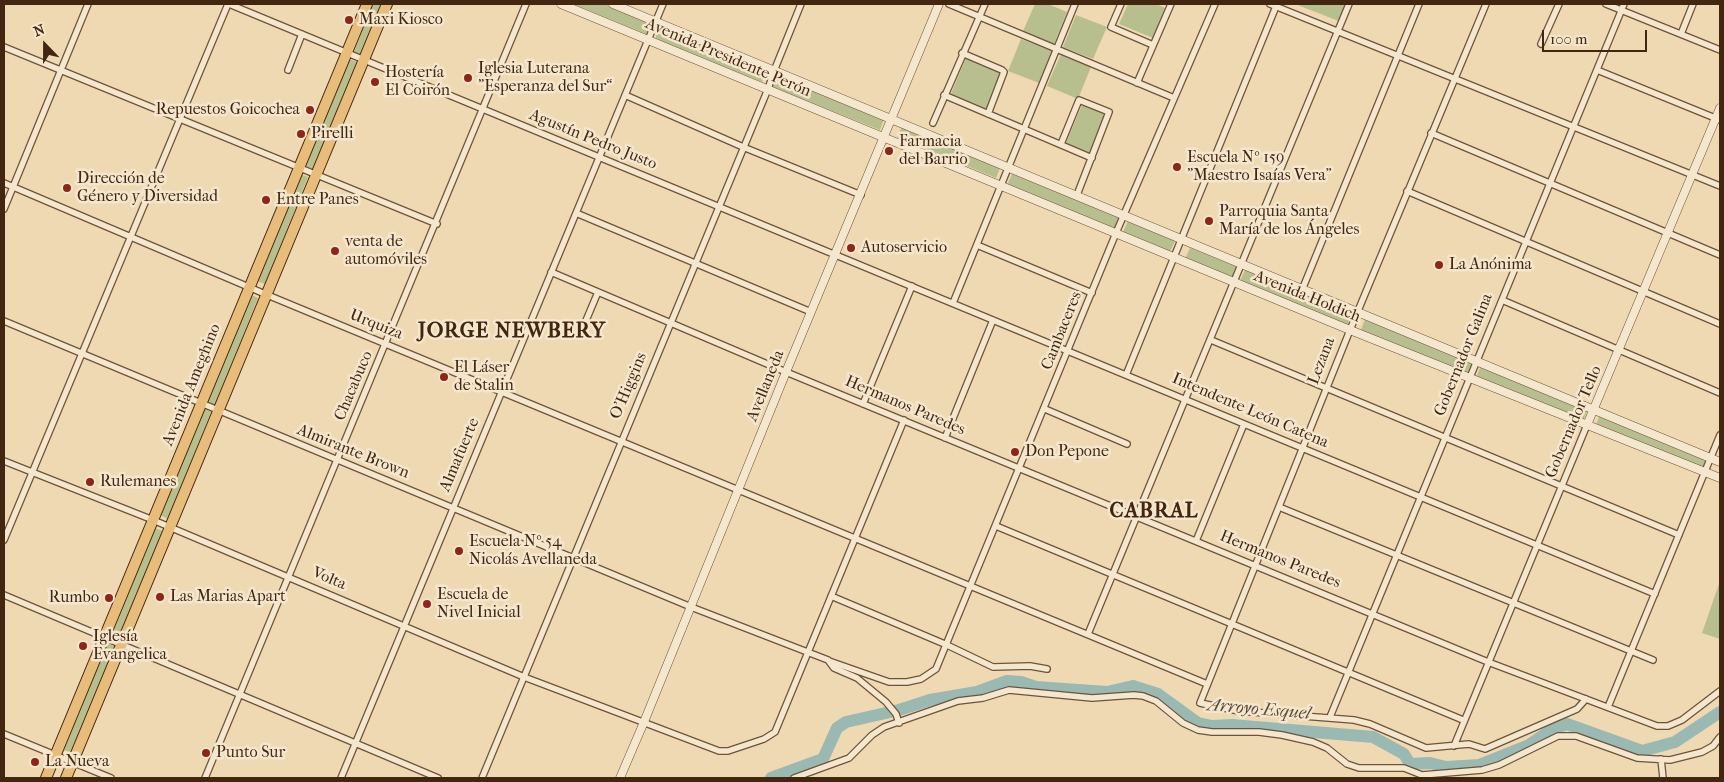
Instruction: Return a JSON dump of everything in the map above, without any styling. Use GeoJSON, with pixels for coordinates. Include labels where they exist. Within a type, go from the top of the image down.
{"type":"FeatureCollection","features":[{"type":"Feature","properties":{"kind":"highway","name":"Avenida Ameghino"},"geometry":{"type":"LineString","coordinates":[[46,778],[367,4]]}},
{"type":"Feature","properties":{"kind":"highway","name":"Avenida Ameghino"},"geometry":{"type":"LineString","coordinates":[[66,778],[265,294],[387,4]]}},
{"type":"Feature","properties":{"kind":"street"},"geometry":{"type":"LineString","coordinates":[[4,209],[88,4]]}},
{"type":"Feature","properties":{"kind":"street"},"geometry":{"type":"LineString","coordinates":[[4,540],[229,4]]}},
{"type":"Feature","properties":{"kind":"street","name":"Agustín Pedro Justo"},"geometry":{"type":"LineString","coordinates":[[229,4],[598,158],[835,254]]}},
{"type":"Feature","properties":{"kind":"street","name":"Chacabuco"},"geometry":{"type":"LineString","coordinates":[[205,778],[387,344],[526,4]]}},
{"type":"Feature","properties":{"kind":"street","name":"Avenida Presidente Perón"},"geometry":{"type":"LineString","coordinates":[[561,4],[885,138]]}},
{"type":"Feature","properties":{"kind":"street","name":"Avenida Presidente Perón"},"geometry":{"type":"LineString","coordinates":[[613,4],[892,120]]}},
{"type":"Feature","properties":{"kind":"street","name":"Almafuerte"},"geometry":{"type":"LineString","coordinates":[[340,778],[663,4]]}},
{"type":"Feature","properties":{"kind":"street","name":"O'Higgins"},"geometry":{"type":"LineString","coordinates":[[482,778],[620,441],[768,89],[801,4]]}},
{"type":"Feature","properties":{"kind":"street","name":"Avellaneda"},"geometry":{"type":"LineString","coordinates":[[620,778],[939,4]]}},
{"type":"Feature","properties":{"kind":"street"},"geometry":{"type":"LineString","coordinates":[[949,4],[1174,98]]}},
{"type":"Feature","properties":{"kind":"street"},"geometry":{"type":"LineString","coordinates":[[933,123],[985,4]]}},
{"type":"Feature","properties":{"kind":"street"},"geometry":{"type":"LineString","coordinates":[[952,303],[1075,4]]}},
{"type":"Feature","properties":{"kind":"street"},"geometry":{"type":"LineString","coordinates":[[1121,4],[1111,27],[1153,45]]}},
{"type":"Feature","properties":{"kind":"street"},"geometry":{"type":"LineString","coordinates":[[1138,82],[1169,4]]}},
{"type":"Feature","properties":{"kind":"street","name":"Cambaceres"},"geometry":{"type":"LineString","coordinates":[[828,660],[871,677],[890,682],[907,682],[929,676],[936,669],[1069,351],[1116,233],[1215,4]]}},
{"type":"Feature","properties":{"kind":"street"},"geometry":{"type":"LineString","coordinates":[[1088,634],[1349,4]]}},
{"type":"Feature","properties":{"kind":"street"},"geometry":{"type":"LineString","coordinates":[[1302,290],[1419,4]]}},
{"type":"Feature","properties":{"kind":"street","name":"Lezana"},"geometry":{"type":"LineString","coordinates":[[1330,717],[1239,711],[1200,703],[1453,78],[1486,4]]}},
{"type":"Feature","properties":{"kind":"street"},"geometry":{"type":"LineString","coordinates":[[1541,44],[1559,4]]}},
{"type":"Feature","properties":{"kind":"street"},"geometry":{"type":"LineString","coordinates":[[1606,4],[1720,50]]}},
{"type":"Feature","properties":{"kind":"street","name":"Gobernador Galina"},"geometry":{"type":"LineString","coordinates":[[1330,717],[1624,4]]}},
{"type":"Feature","properties":{"kind":"street"},"geometry":{"type":"LineString","coordinates":[[1681,34],[1694,4]]}},
{"type":"Feature","properties":{"kind":"street"},"geometry":{"type":"LineString","coordinates":[[1126,375],[1274,5],[1720,186]]}},
{"type":"Feature","properties":{"kind":"street"},"geometry":{"type":"LineString","coordinates":[[288,70],[302,34]]}},
{"type":"Feature","properties":{"kind":"street"},"geometry":{"type":"LineString","coordinates":[[4,47],[436,224]]}},
{"type":"Feature","properties":{"kind":"street"},"geometry":{"type":"LineString","coordinates":[[962,53],[1004,72],[988,114]]}},
{"type":"Feature","properties":{"kind":"street"},"geometry":{"type":"LineString","coordinates":[[1597,70],[1718,119]]}},
{"type":"Feature","properties":{"kind":"street"},"geometry":{"type":"LineString","coordinates":[[625,95],[860,195]]}},
{"type":"Feature","properties":{"kind":"street"},"geometry":{"type":"LineString","coordinates":[[944,95],[1092,158]]}},
{"type":"Feature","properties":{"kind":"street"},"geometry":{"type":"LineString","coordinates":[[1061,144],[1079,100],[1109,112],[1077,195]]}},
{"type":"Feature","properties":{"kind":"street","name":"Gobernador Tello"},"geometry":{"type":"LineString","coordinates":[[1454,746],[1463,720],[1538,546],[1692,174],[1718,119],[1720,108]]}},
{"type":"Feature","properties":{"kind":"street","name":"Avenida Holdich"},"geometry":{"type":"LineString","coordinates":[[892,120],[1720,462]]}},
{"type":"Feature","properties":{"kind":"street"},"geometry":{"type":"LineString","coordinates":[[1432,133],[1720,255]]}},
{"type":"Feature","properties":{"kind":"street","name":"Avenida Holdich"},"geometry":{"type":"LineString","coordinates":[[885,138],[1350,330],[1720,478]]}},
{"type":"Feature","properties":{"kind":"street","name":"Urquiza"},"geometry":{"type":"LineString","coordinates":[[4,183],[265,294],[972,585],[1207,684]]}},
{"type":"Feature","properties":{"kind":"street"},"geometry":{"type":"LineString","coordinates":[[1407,191],[1643,293],[1720,324]]}},
{"type":"Feature","properties":{"kind":"street"},"geometry":{"type":"LineString","coordinates":[[576,213],[811,312]]}},
{"type":"Feature","properties":{"kind":"street"},"geometry":{"type":"LineString","coordinates":[[977,245],[1092,293]]}},
{"type":"Feature","properties":{"kind":"street","name":"Intendente León Catena"},"geometry":{"type":"LineString","coordinates":[[835,254],[1655,594]]}},
{"type":"Feature","properties":{"kind":"street","name":"Hermanos Paredes"},"geometry":{"type":"LineString","coordinates":[[551,272],[786,372],[1488,662],[1657,726],[1668,726],[1682,720],[1720,691]]}},
{"type":"Feature","properties":{"kind":"street"},"geometry":{"type":"LineString","coordinates":[[863,404],[912,286]]}},
{"type":"Feature","properties":{"kind":"street"},"geometry":{"type":"LineString","coordinates":[[582,330],[598,292]]}},
{"type":"Feature","properties":{"kind":"street"},"geometry":{"type":"LineString","coordinates":[[1502,300],[1720,393]]}},
{"type":"Feature","properties":{"kind":"street"},"geometry":{"type":"LineString","coordinates":[[945,438],[993,320]]}},
{"type":"Feature","properties":{"kind":"street","name":"Almirante Brown"},"geometry":{"type":"LineString","coordinates":[[4,321],[691,607],[828,660]]}},
{"type":"Feature","properties":{"kind":"street"},"geometry":{"type":"LineString","coordinates":[[1211,340],[1679,535]]}},
{"type":"Feature","properties":{"kind":"street"},"geometry":{"type":"LineString","coordinates":[[1045,409],[1127,444]]}},
{"type":"Feature","properties":{"kind":"street"},"geometry":{"type":"LineString","coordinates":[[807,652],[904,420]]}},
{"type":"Feature","properties":{"kind":"street"},"geometry":{"type":"LineString","coordinates":[[1196,541],[1244,424]]}},
{"type":"Feature","properties":{"kind":"street"},"geometry":{"type":"LineString","coordinates":[[1608,707],[1720,436]]}},
{"type":"Feature","properties":{"kind":"street","name":"Volta"},"geometry":{"type":"LineString","coordinates":[[4,460],[153,520],[524,677],[719,751],[728,751],[764,739],[775,732],[807,652]]}},
{"type":"Feature","properties":{"kind":"street"},"geometry":{"type":"LineString","coordinates":[[1279,507],[1653,660]]}},
{"type":"Feature","properties":{"kind":"street"},"geometry":{"type":"LineString","coordinates":[[996,526],[1349,671],[1463,720]]}},
{"type":"Feature","properties":{"kind":"street"},"geometry":{"type":"LineString","coordinates":[[4,595],[106,636],[438,778]]}},
{"type":"Feature","properties":{"kind":"street"},"geometry":{"type":"LineString","coordinates":[[831,596],[947,644],[993,667],[1030,666],[1048,669]]}},
{"type":"Feature","properties":{"kind":"street"},"geometry":{"type":"LineString","coordinates":[[828,660],[834,668],[857,678],[889,704],[896,714],[899,723]]}},
{"type":"Feature","properties":{"kind":"street"},"geometry":{"type":"LineString","coordinates":[[794,778],[849,758],[872,735],[884,727],[958,701],[983,698],[1002,691],[1092,698],[1134,694],[1156,701],[1184,723],[1198,730],[1269,733],[1313,742],[1327,748],[1347,764],[1359,768],[1404,768],[1422,775],[1471,773],[1482,770],[1499,765],[1548,739],[1565,735],[1576,736],[1625,755],[1661,759],[1689,757],[1713,746],[1720,737]]}},
{"type":"Feature","properties":{"kind":"street"},"geometry":{"type":"LineString","coordinates":[[1330,717],[1370,724],[1426,748],[1469,744],[1485,749],[1577,708],[1586,700]]}},
{"type":"Feature","properties":{"kind":"street"},"geometry":{"type":"LineString","coordinates":[[4,734],[111,778]]}},
{"type":"Feature","properties":{"kind":"street"},"geometry":{"type":"LineString","coordinates":[[1713,746],[1720,749]]}},
{"type":"Feature","properties":{"kind":"street"},"geometry":{"type":"LineString","coordinates":[[1661,759],[1663,778]]}},
{"type":"Feature","properties":{"kind":"green space"},"geometry":{"type":"Polygon","coordinates":[[[373,4],[383,4],[362,55],[354,52],[373,4]]]}},
{"type":"Feature","properties":{"kind":"green space"},"geometry":{"type":"Polygon","coordinates":[[[573,4],[605,4],[651,22],[646,34],[573,4]]]}},
{"type":"Feature","properties":{"kind":"green space"},"geometry":{"type":"Polygon","coordinates":[[[1035,4],[1048,4],[1067,12],[1054,44],[1023,31],[1035,4]]]}},
{"type":"Feature","properties":{"kind":"green space"},"geometry":{"type":"Polygon","coordinates":[[[1128,4],[1156,4],[1165,8],[1153,38],[1119,24],[1128,4]]]}},
{"type":"Feature","properties":{"kind":"green space"},"geometry":{"type":"Polygon","coordinates":[[[1295,4],[1348,4],[1341,22],[1295,4]]]}},
{"type":"Feature","properties":{"kind":"green space"},"geometry":{"type":"Polygon","coordinates":[[[1076,15],[1107,27],[1093,59],[1063,47],[1076,15]]]}},
{"type":"Feature","properties":{"kind":"green space"},"geometry":{"type":"Polygon","coordinates":[[[659,28],[767,71],[762,82],[655,39],[659,28]]]}},
{"type":"Feature","properties":{"kind":"green space"},"geometry":{"type":"Polygon","coordinates":[[[1021,39],[1052,51],[1039,83],[1008,71],[1021,39]]]}},
{"type":"Feature","properties":{"kind":"green space"},"geometry":{"type":"Polygon","coordinates":[[[1061,54],[1091,67],[1078,99],[1047,86],[1061,54]]]}},
{"type":"Feature","properties":{"kind":"green space"},"geometry":{"type":"Polygon","coordinates":[[[966,58],[1002,73],[987,109],[951,94],[966,58]]]}},
{"type":"Feature","properties":{"kind":"green space"},"geometry":{"type":"Polygon","coordinates":[[[349,59],[357,62],[314,169],[306,166],[349,59]]]}},
{"type":"Feature","properties":{"kind":"green space"},"geometry":{"type":"Polygon","coordinates":[[[777,75],[884,119],[880,130],[772,87],[777,75]]]}},
{"type":"Feature","properties":{"kind":"green space"},"geometry":{"type":"Polygon","coordinates":[[[1082,105],[1106,115],[1090,153],[1066,143],[1082,105]]]}},
{"type":"Feature","properties":{"kind":"green space"},"geometry":{"type":"Polygon","coordinates":[[[902,127],[1000,168],[996,178],[897,137],[902,127]]]}},
{"type":"Feature","properties":{"kind":"green space"},"geometry":{"type":"Polygon","coordinates":[[[300,174],[308,177],[265,284],[257,281],[300,174]]]}},
{"type":"Feature","properties":{"kind":"green space"},"geometry":{"type":"Polygon","coordinates":[[[1012,174],[1119,217],[1114,229],[1007,185],[1012,174]]]}},
{"type":"Feature","properties":{"kind":"green space"},"geometry":{"type":"Polygon","coordinates":[[[1128,221],[1175,241],[1170,252],[1123,232],[1128,221]]]}},
{"type":"Feature","properties":{"kind":"green space"},"geometry":{"type":"Polygon","coordinates":[[[1190,248],[1237,267],[1232,278],[1185,259],[1190,248]]]}},
{"type":"Feature","properties":{"kind":"green space"},"geometry":{"type":"Polygon","coordinates":[[[1245,270],[1352,314],[1347,325],[1240,281],[1245,270]]]}},
{"type":"Feature","properties":{"kind":"green space"},"geometry":{"type":"Polygon","coordinates":[[[250,294],[258,298],[215,405],[207,401],[250,294]]]}},
{"type":"Feature","properties":{"kind":"green space"},"geometry":{"type":"Polygon","coordinates":[[[1365,319],[1472,363],[1468,374],[1361,330],[1365,319]]]}},
{"type":"Feature","properties":{"kind":"green space"},"geometry":{"type":"Polygon","coordinates":[[[1481,366],[1588,409],[1583,421],[1476,377],[1481,366]]]}},
{"type":"Feature","properties":{"kind":"green space"},"geometry":{"type":"Polygon","coordinates":[[[203,408],[211,412],[168,519],[160,515],[203,408]]]}},
{"type":"Feature","properties":{"kind":"green space"},"geometry":{"type":"Polygon","coordinates":[[[1600,414],[1707,457],[1702,469],[1596,425],[1600,414]]]}},
{"type":"Feature","properties":{"kind":"green space"},"geometry":{"type":"Polygon","coordinates":[[[155,528],[163,531],[120,638],[112,635],[155,528]]]}},
{"type":"Feature","properties":{"kind":"green space"},"geometry":{"type":"Polygon","coordinates":[[[1720,581],[1720,639],[1702,633],[1720,581]]]}},
{"type":"Feature","properties":{"kind":"green space"},"geometry":{"type":"Polygon","coordinates":[[[107,643],[115,647],[73,754],[64,750],[107,643]]]}},
{"type":"Feature","properties":{"kind":"waterway","name":"Arroyo Esquel"},"geometry":{"type":"LineString","coordinates":[[771,778],[823,759],[837,728],[846,722],[899,710],[930,700],[977,692],[1007,681],[1021,682],[1036,687],[1107,692],[1133,686],[1158,694],[1198,723],[1212,726],[1232,725],[1373,737],[1404,754],[1410,764],[1430,763],[1446,767],[1479,765],[1529,745],[1551,730],[1567,724],[1642,751],[1675,742],[1720,712]]}},
{"type":"Feature","properties":{"kind":"place","name":"Maxi Kiosco"},"geometry":{"type":"Point","coordinates":[349,20]}},
{"type":"Feature","properties":{"kind":"place","name":"Iglesia Luterana ”Esperanza del Sur“"},"geometry":{"type":"Point","coordinates":[468,78]}},
{"type":"Feature","properties":{"kind":"place","name":"Hostería El Coirón"},"geometry":{"type":"Point","coordinates":[375,82]}},
{"type":"Feature","properties":{"kind":"place","name":"Repuestos Goicochea"},"geometry":{"type":"Point","coordinates":[310,110]}},
{"type":"Feature","properties":{"kind":"place","name":"Pirelli"},"geometry":{"type":"Point","coordinates":[301,134]}},
{"type":"Feature","properties":{"kind":"place","name":"Farmacia del Barrio"},"geometry":{"type":"Point","coordinates":[889,151]}},
{"type":"Feature","properties":{"kind":"place","name":"Escuela Nº 159 \"Maestro Isaías Vera\""},"geometry":{"type":"Point","coordinates":[1177,167]}},
{"type":"Feature","properties":{"kind":"place","name":"Dirección de Género y Diversidad"},"geometry":{"type":"Point","coordinates":[67,188]}},
{"type":"Feature","properties":{"kind":"place","name":"Entre Panes"},"geometry":{"type":"Point","coordinates":[266,200]}},
{"type":"Feature","properties":{"kind":"place","name":"Parroquia Santa María de los Ángeles"},"geometry":{"type":"Point","coordinates":[1209,221]}},
{"type":"Feature","properties":{"kind":"place","name":"Autoservicio"},"geometry":{"type":"Point","coordinates":[851,248]}},
{"type":"Feature","properties":{"kind":"place","name":"venta de automóviles"},"geometry":{"type":"Point","coordinates":[335,251]}},
{"type":"Feature","properties":{"kind":"place","name":"La Anónima"},"geometry":{"type":"Point","coordinates":[1439,265]}},
{"type":"Feature","properties":{"kind":"place","name":"El Láser de Stalin"},"geometry":{"type":"Point","coordinates":[444,377]}},
{"type":"Feature","properties":{"kind":"place","name":"Don Pepone"},"geometry":{"type":"Point","coordinates":[1015,452]}},
{"type":"Feature","properties":{"kind":"place","name":"Rulemanes"},"geometry":{"type":"Point","coordinates":[90,482]}},
{"type":"Feature","properties":{"kind":"place","name":"Escuela Nº 54 Nicolás Avellaneda"},"geometry":{"type":"Point","coordinates":[459,551]}},
{"type":"Feature","properties":{"kind":"place","name":"Las Marias Apart"},"geometry":{"type":"Point","coordinates":[160,597]}},
{"type":"Feature","properties":{"kind":"place","name":"Rumbo"},"geometry":{"type":"Point","coordinates":[109,598]}},
{"type":"Feature","properties":{"kind":"place","name":"Escuela de Nivel Inicial"},"geometry":{"type":"Point","coordinates":[427,604]}},
{"type":"Feature","properties":{"kind":"place","name":"Iglesía Evangelica"},"geometry":{"type":"Point","coordinates":[83,646]}},
{"type":"Feature","properties":{"kind":"place","name":"Punto Sur"},"geometry":{"type":"Point","coordinates":[206,753]}},
{"type":"Feature","properties":{"kind":"place","name":"La Nueva"},"geometry":{"type":"Point","coordinates":[35,762]}},
{"type":"Feature","properties":{"kind":"district","name":"JORGE NEWBERY"},"geometry":{"type":"Point","coordinates":[512,332]}},
{"type":"Feature","properties":{"kind":"district","name":"CABRAL"},"geometry":{"type":"Point","coordinates":[1154,512]}}]}
